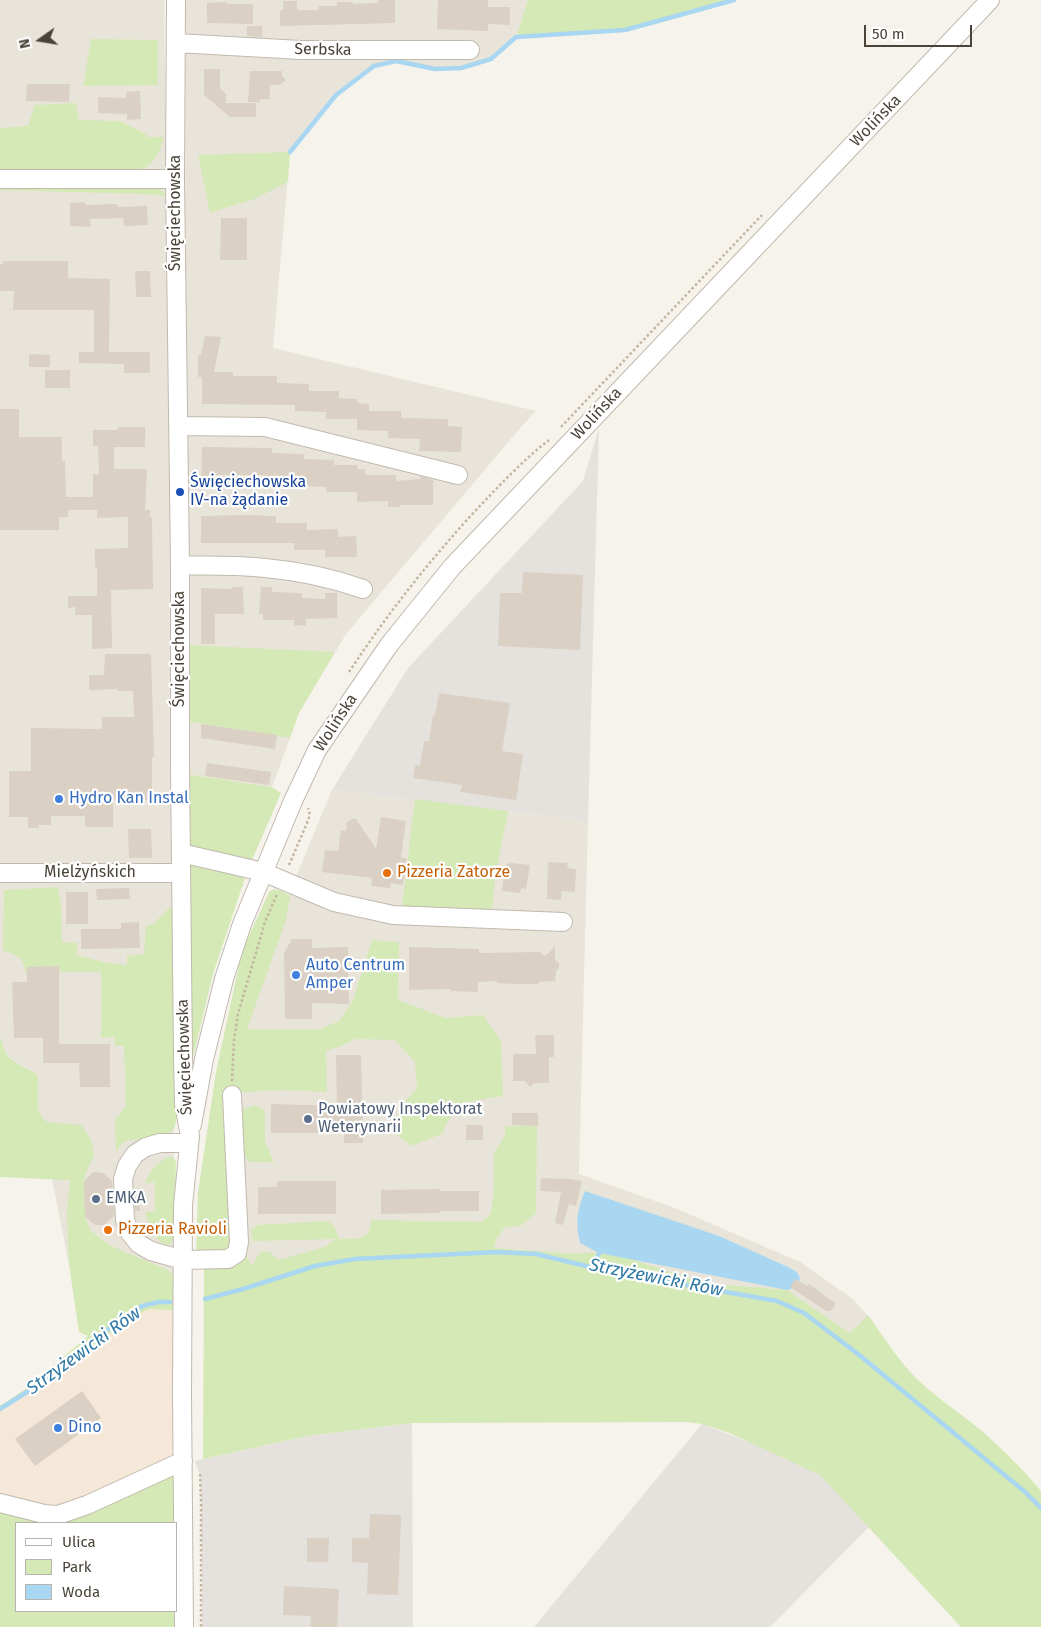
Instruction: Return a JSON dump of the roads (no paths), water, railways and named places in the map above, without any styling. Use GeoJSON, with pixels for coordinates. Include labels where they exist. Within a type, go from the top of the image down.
{"type":"FeatureCollection","features":[{"type":"Feature","properties":{"kind":"street","name":"Święciechowska"},"geometry":{"type":"LineString","coordinates":[[176,0],[175,179],[180,565],[181,873],[184,1104],[190,1139],[183,1204],[184,1627]]}},
{"type":"Feature","properties":{"kind":"street","name":"Wolińska"},"geometry":{"type":"LineString","coordinates":[[190,1139],[204,1059],[224,979],[242,924],[293,801],[317,750],[389,645],[452,568],[990,0]]}},
{"type":"Feature","properties":{"kind":"street","name":"Serbska"},"geometry":{"type":"LineString","coordinates":[[176,43],[301,50],[470,50]]}},
{"type":"Feature","properties":{"kind":"street"},"geometry":{"type":"LineString","coordinates":[[0,179],[175,179]]}},
{"type":"Feature","properties":{"kind":"street"},"geometry":{"type":"LineString","coordinates":[[178,426],[266,427],[458,475]]}},
{"type":"Feature","properties":{"kind":"street"},"geometry":{"type":"LineString","coordinates":[[180,565],[265,568],[306,574],[363,589]]}},
{"type":"Feature","properties":{"kind":"street"},"geometry":{"type":"LineString","coordinates":[[181,854],[263,872],[334,902],[393,915],[563,922]]}},
{"type":"Feature","properties":{"kind":"street","name":"Mielżyńskich"},"geometry":{"type":"LineString","coordinates":[[0,873],[181,873]]}},
{"type":"Feature","properties":{"kind":"street"},"geometry":{"type":"LineString","coordinates":[[190,1139],[160,1143],[146,1147],[135,1154],[127,1166],[123,1179],[125,1220],[130,1233],[138,1244],[150,1251],[183,1260],[228,1259],[239,1248],[232,1095]]}},
{"type":"Feature","properties":{"kind":"street"},"geometry":{"type":"LineString","coordinates":[[0,1503],[44,1514],[58,1515],[87,1505],[183,1461]]}},
{"type":"Feature","properties":{"kind":"water"},"geometry":{"type":"Polygon","coordinates":[[[585,1191],[719,1236],[797,1272],[800,1278],[799,1281],[795,1286],[787,1290],[599,1253],[580,1243],[578,1217],[585,1191]]]}},
{"type":"Feature","properties":{"kind":"waterway"},"geometry":{"type":"LineString","coordinates":[[290,152],[336,95],[374,66],[396,61],[435,69],[461,68],[491,59],[516,37],[625,30],[734,0]]}},
{"type":"Feature","properties":{"kind":"waterway","name":"Strzyżewicki Rów"},"geometry":{"type":"LineString","coordinates":[[205,1299],[315,1266],[355,1259],[497,1252],[536,1254],[607,1271],[777,1301],[804,1313],[858,1354],[1024,1491],[1041,1508]]}},
{"type":"Feature","properties":{"kind":"waterway"},"geometry":{"type":"LineString","coordinates":[[594,1267],[599,1253]]}},
{"type":"Feature","properties":{"kind":"waterway","name":"Strzyżewicki Rów"},"geometry":{"type":"LineString","coordinates":[[0,1409],[27,1392],[120,1320],[142,1306],[159,1302],[170,1302]]}},
{"type":"Feature","properties":{"kind":"place","name":"Święciechowska IV-na żądanie"},"geometry":{"type":"Point","coordinates":[180,492]}},
{"type":"Feature","properties":{"kind":"place","name":"Hydro Kan Instal"},"geometry":{"type":"Point","coordinates":[59,799]}},
{"type":"Feature","properties":{"kind":"place","name":"Pizzeria Zatorze"},"geometry":{"type":"Point","coordinates":[387,873]}},
{"type":"Feature","properties":{"kind":"place","name":"Auto Centrum Amper"},"geometry":{"type":"Point","coordinates":[296,975]}},
{"type":"Feature","properties":{"kind":"place","name":"Powiatowy Inspektorat Weterynarii"},"geometry":{"type":"Point","coordinates":[308,1119]}},
{"type":"Feature","properties":{"kind":"place","name":"EMKA"},"geometry":{"type":"Point","coordinates":[96,1199]}},
{"type":"Feature","properties":{"kind":"place","name":"Pizzeria Ravioli"},"geometry":{"type":"Point","coordinates":[108,1230]}},
{"type":"Feature","properties":{"kind":"place","name":"Dino"},"geometry":{"type":"Point","coordinates":[58,1428]}}]}
